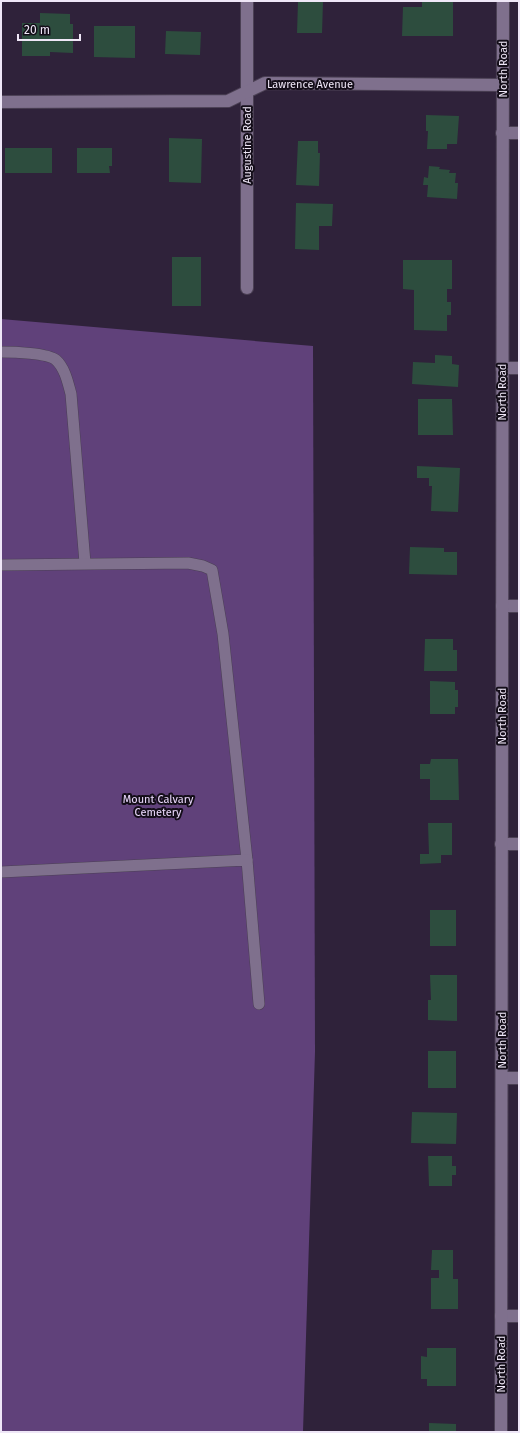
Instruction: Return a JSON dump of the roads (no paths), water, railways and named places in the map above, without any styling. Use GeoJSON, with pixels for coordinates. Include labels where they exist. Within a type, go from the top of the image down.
{"type":"FeatureCollection","features":[{"type":"Feature","properties":{"kind":"street","name":"Augustine Road"},"geometry":{"type":"LineString","coordinates":[[247,1],[247,288]]}},
{"type":"Feature","properties":{"kind":"street","name":"North Road"},"geometry":{"type":"LineString","coordinates":[[501,1432],[503,1]]}},
{"type":"Feature","properties":{"kind":"street","name":"Lawrence Avenue"},"geometry":{"type":"LineString","coordinates":[[1,102],[228,101],[265,83],[503,85]]}},
{"type":"Feature","properties":{"kind":"street"},"geometry":{"type":"LineString","coordinates":[[502,133],[519,133]]}},
{"type":"Feature","properties":{"kind":"street"},"geometry":{"type":"LineString","coordinates":[[502,368],[519,368]]}},
{"type":"Feature","properties":{"kind":"street"},"geometry":{"type":"LineString","coordinates":[[502,606],[519,606]]}},
{"type":"Feature","properties":{"kind":"street"},"geometry":{"type":"LineString","coordinates":[[501,844],[519,844]]}},
{"type":"Feature","properties":{"kind":"street"},"geometry":{"type":"LineString","coordinates":[[502,1078],[519,1078]]}},
{"type":"Feature","properties":{"kind":"street"},"geometry":{"type":"LineString","coordinates":[[501,1316],[519,1316]]}},
{"type":"Feature","properties":{"kind":"lane"},"geometry":{"type":"LineString","coordinates":[[1,352],[43,355],[56,360],[65,374],[71,394],[85,564]]}},
{"type":"Feature","properties":{"kind":"lane"},"geometry":{"type":"LineString","coordinates":[[1,565],[188,562],[212,570],[223,634],[247,860],[259,1004]]}},
{"type":"Feature","properties":{"kind":"lane"},"geometry":{"type":"LineString","coordinates":[[1,872],[247,860]]}},
{"type":"Feature","properties":{"kind":"park label","name":"Mount Calvary Cemetery"},"geometry":{"type":"Point","coordinates":[158,805]}}]}
